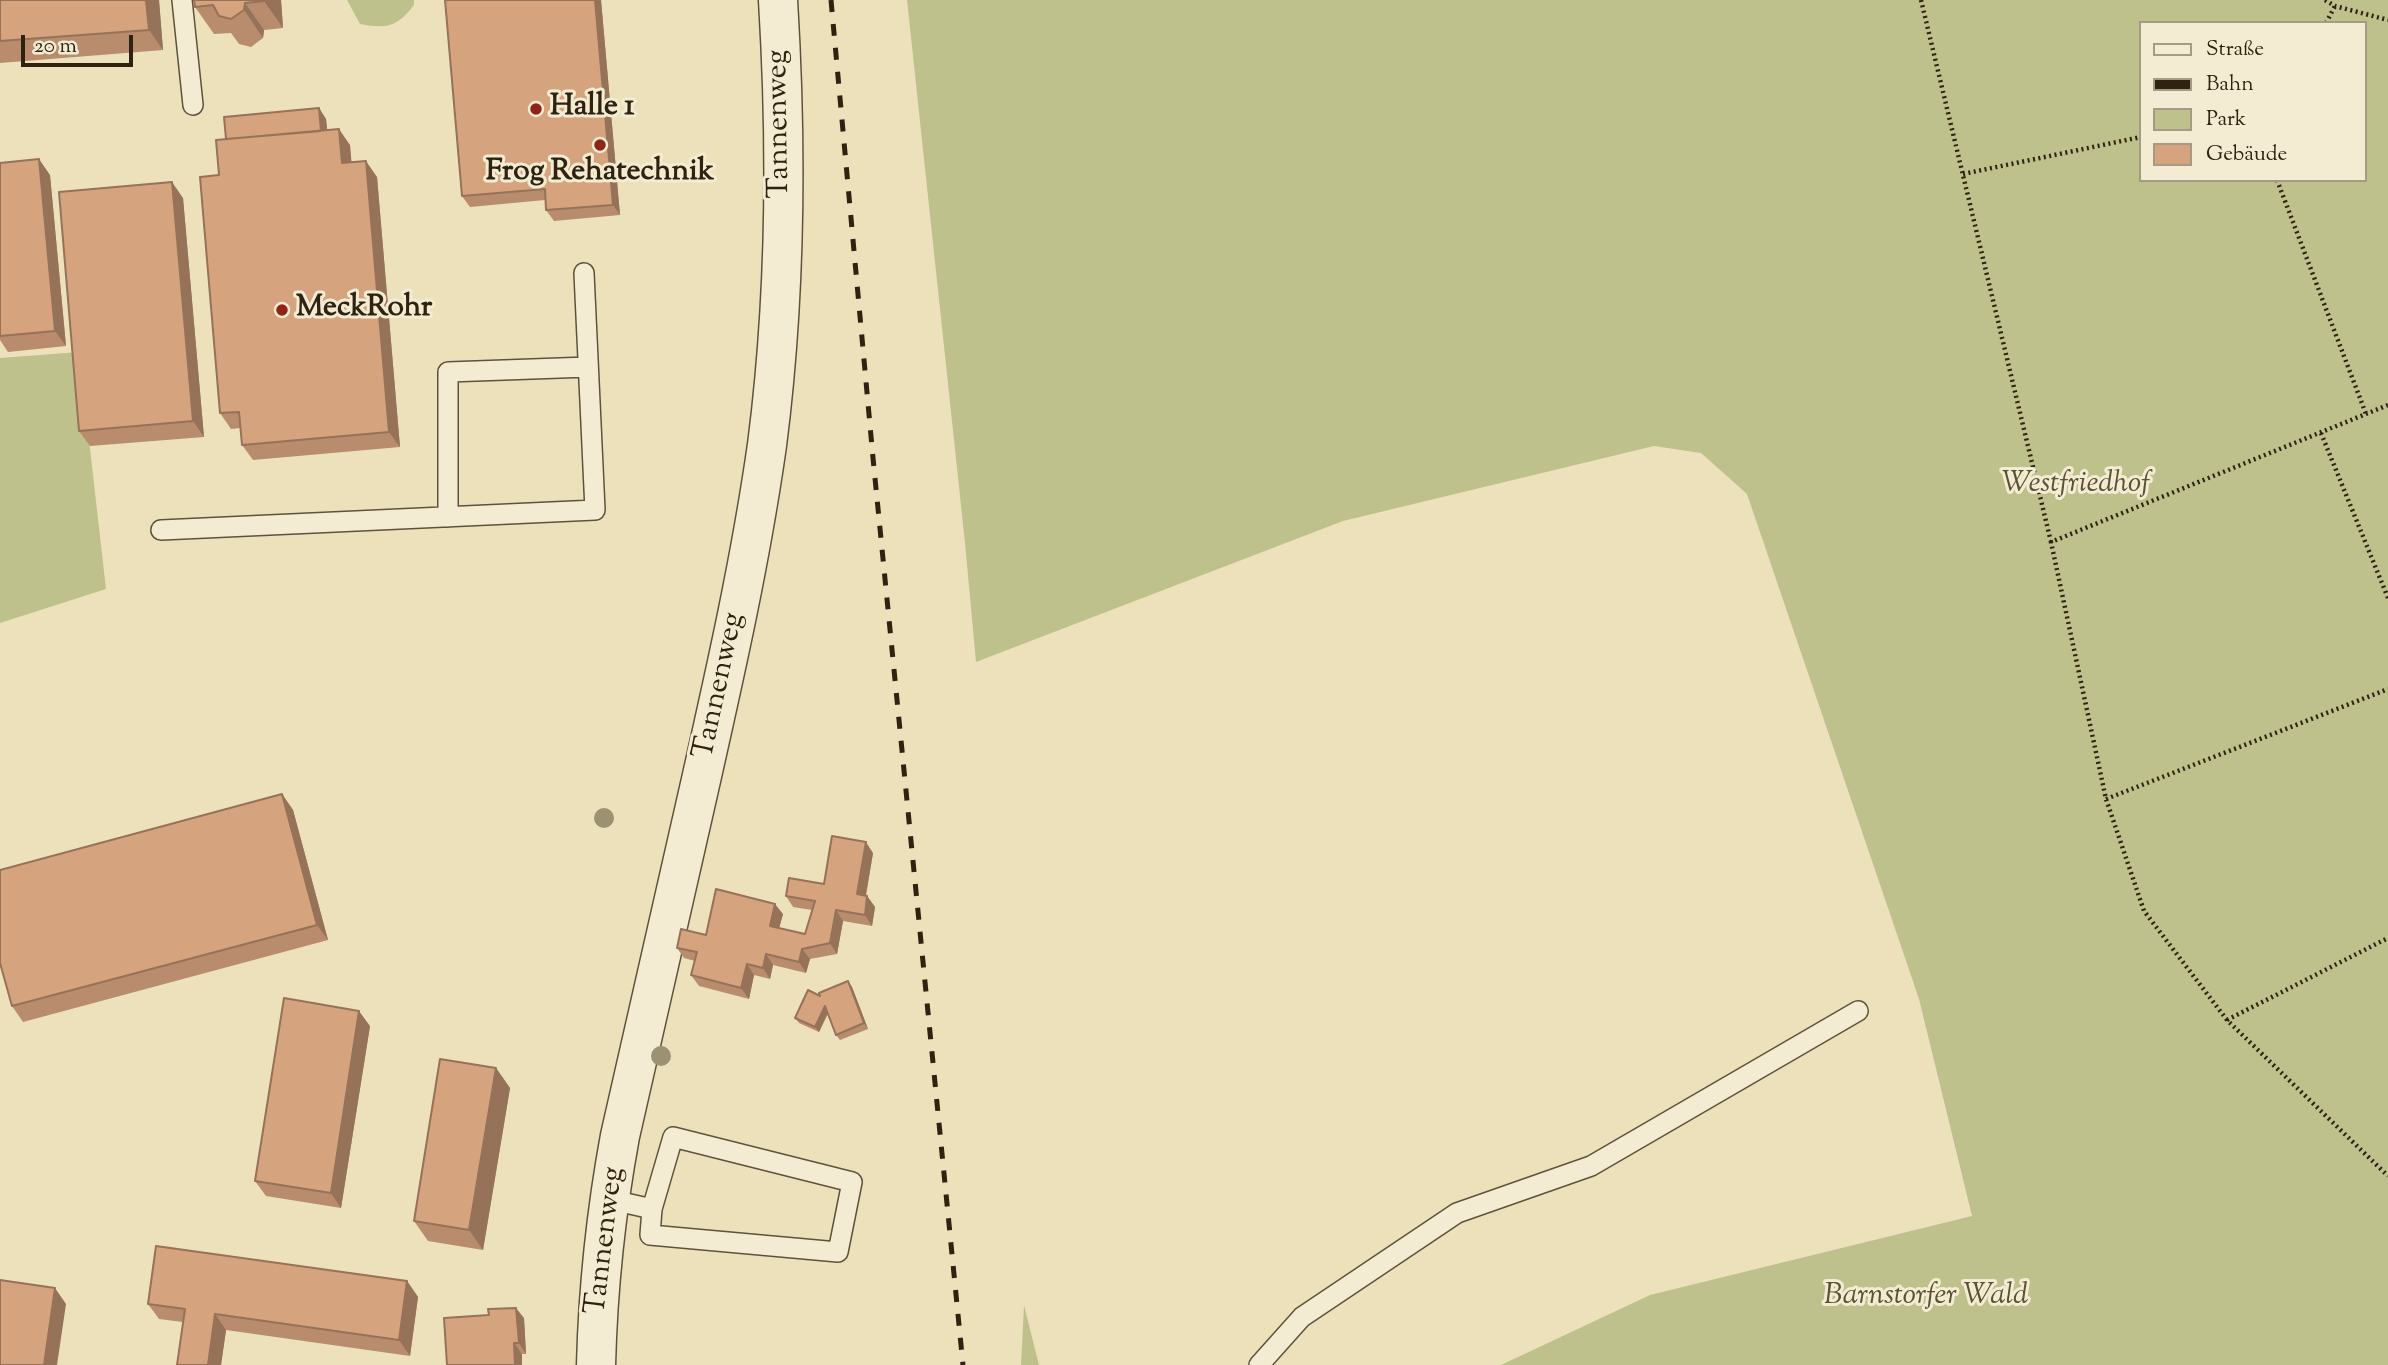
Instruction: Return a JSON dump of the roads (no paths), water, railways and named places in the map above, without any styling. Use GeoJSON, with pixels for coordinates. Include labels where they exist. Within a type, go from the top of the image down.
{"type":"FeatureCollection","features":[{"type":"Feature","properties":{"kind":"street","name":"Tannenweg"},"geometry":{"type":"LineString","coordinates":[[596,1365],[598,1291],[608,1199],[720,692],[752,536],[766,445],[776,354],[782,259],[783,164],[778,0]]}},
{"type":"Feature","properties":{"kind":"lane"},"geometry":{"type":"LineString","coordinates":[[183,0],[193,105]]}},
{"type":"Feature","properties":{"kind":"lane"},"geometry":{"type":"LineString","coordinates":[[161,530],[595,510],[583,273]]}},
{"type":"Feature","properties":{"kind":"lane"},"geometry":{"type":"LineString","coordinates":[[448,517],[448,372],[588,366]]}},
{"type":"Feature","properties":{"kind":"lane"},"geometry":{"type":"LineString","coordinates":[[1259,1365],[1301,1317],[1457,1213],[1591,1166],[1858,1011]]}},
{"type":"Feature","properties":{"kind":"lane"},"geometry":{"type":"LineString","coordinates":[[673,1137],[852,1182],[838,1252],[650,1234],[652,1209],[673,1137]]}},
{"type":"Feature","properties":{"kind":"lane"},"geometry":{"type":"LineString","coordinates":[[608,1199],[652,1209]]}},
{"type":"Feature","properties":{"kind":"railway"},"geometry":{"type":"LineString","coordinates":[[831,0],[873,458],[963,1365]]}},
{"type":"Feature","properties":{"kind":"place","name":"Halle 1"},"geometry":{"type":"Point","coordinates":[536,109]}},
{"type":"Feature","properties":{"kind":"place","name":"Frog Rehatechnik"},"geometry":{"type":"Point","coordinates":[600,145]}},
{"type":"Feature","properties":{"kind":"place","name":"MeckRohr"},"geometry":{"type":"Point","coordinates":[282,310]}},
{"type":"Feature","properties":{"kind":"park label","name":"Westfriedhof"},"geometry":{"type":"Point","coordinates":[2076,486]}},
{"type":"Feature","properties":{"kind":"park label","name":"Barnstorfer Wald"},"geometry":{"type":"Point","coordinates":[1926,1298]}}]}
